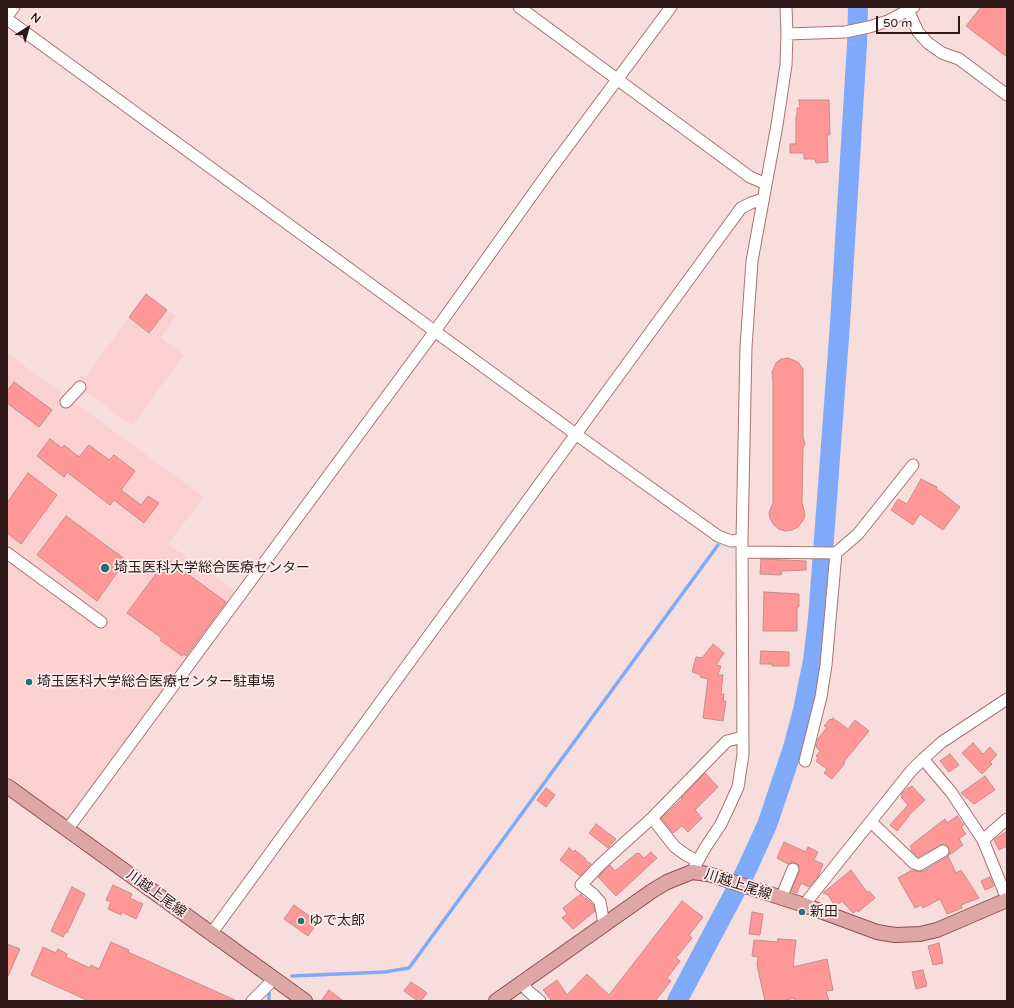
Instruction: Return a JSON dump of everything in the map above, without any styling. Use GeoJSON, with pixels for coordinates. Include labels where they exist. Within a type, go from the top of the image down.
{"type":"FeatureCollection","features":[{"type":"Feature","properties":{"kind":"main road","name":"川越上尾線"},"geometry":{"type":"LineString","coordinates":[[7,786],[305,1001]]}},
{"type":"Feature","properties":{"kind":"main road","name":"川越上尾線"},"geometry":{"type":"LineString","coordinates":[[496,1001],[604,924],[666,882],[695,866],[701,872],[747,888],[804,905],[877,932],[895,935],[909,935],[937,930],[1007,900]]}},
{"type":"Feature","properties":{"kind":"street"},"geometry":{"type":"LineString","coordinates":[[14,7],[7,18],[577,435],[718,536],[731,541],[742,540]]}},
{"type":"Feature","properties":{"kind":"street"},"geometry":{"type":"LineString","coordinates":[[519,7],[750,177],[766,184]]}},
{"type":"Feature","properties":{"kind":"street"},"geometry":{"type":"LineString","coordinates":[[67,830],[435,331],[550,170],[670,7]]}},
{"type":"Feature","properties":{"kind":"street"},"geometry":{"type":"LineString","coordinates":[[652,818],[675,847],[695,866],[721,824],[738,787],[743,755],[742,540],[746,348],[752,261],[786,65],[786,7]]}},
{"type":"Feature","properties":{"kind":"street"},"geometry":{"type":"LineString","coordinates":[[787,34],[845,32],[869,27],[912,9],[918,32],[928,43],[942,53],[960,59],[1007,94]]}},
{"type":"Feature","properties":{"kind":"street"},"geometry":{"type":"LineString","coordinates":[[212,934],[741,208],[763,199]]}},
{"type":"Feature","properties":{"kind":"street"},"geometry":{"type":"LineString","coordinates":[[66,402],[80,387]]}},
{"type":"Feature","properties":{"kind":"street"},"geometry":{"type":"LineString","coordinates":[[742,552],[835,553],[858,534],[913,465]]}},
{"type":"Feature","properties":{"kind":"street"},"geometry":{"type":"LineString","coordinates":[[7,552],[101,622]]}},
{"type":"Feature","properties":{"kind":"street"},"geometry":{"type":"LineString","coordinates":[[805,761],[821,697],[826,664],[835,553]]}},
{"type":"Feature","properties":{"kind":"street"},"geometry":{"type":"LineString","coordinates":[[804,905],[911,771],[942,742],[1007,699]]}},
{"type":"Feature","properties":{"kind":"street"},"geometry":{"type":"LineString","coordinates":[[604,924],[600,902],[593,894],[581,885],[601,864],[652,818],[727,741],[743,736]]}},
{"type":"Feature","properties":{"kind":"street"},"geometry":{"type":"LineString","coordinates":[[923,759],[952,792],[983,840],[1007,900]]}},
{"type":"Feature","properties":{"kind":"street"},"geometry":{"type":"LineString","coordinates":[[983,840],[1007,819]]}},
{"type":"Feature","properties":{"kind":"street"},"geometry":{"type":"LineString","coordinates":[[871,822],[914,864],[919,865],[943,851]]}},
{"type":"Feature","properties":{"kind":"street"},"geometry":{"type":"LineString","coordinates":[[781,898],[793,869]]}},
{"type":"Feature","properties":{"kind":"street"},"geometry":{"type":"LineString","coordinates":[[252,1001],[274,979]]}},
{"type":"Feature","properties":{"kind":"street"},"geometry":{"type":"LineString","coordinates":[[522,983],[528,991],[540,1001]]}},
{"type":"Feature","properties":{"kind":"shaded area"},"geometry":{"type":"Polygon","coordinates":[[[167,310],[176,316],[161,338],[184,355],[132,426],[75,383],[79,377],[86,376],[129,317],[149,333],[167,310]]]}},
{"type":"Feature","properties":{"kind":"shaded area","name":"埼玉医科大学総合医療センター"},"geometry":{"type":"Polygon","coordinates":[[[7,353],[204,497],[168,544],[236,592],[69,821],[7,775],[7,353]]]}},
{"type":"Feature","properties":{"kind":"building"},"geometry":{"type":"Polygon","coordinates":[[[981,7],[1007,7],[1007,57],[966,26],[981,7]]]}},
{"type":"Feature","properties":{"kind":"building"},"geometry":{"type":"Polygon","coordinates":[[[799,100],[829,100],[830,135],[827,135],[828,162],[816,163],[815,159],[804,159],[804,153],[790,153],[790,144],[796,144],[796,116],[797,108],[800,108],[799,100]]]}},
{"type":"Feature","properties":{"kind":"building"},"geometry":{"type":"Polygon","coordinates":[[[146,294],[167,310],[149,333],[129,317],[146,294]]]}},
{"type":"Feature","properties":{"kind":"building"},"geometry":{"type":"Polygon","coordinates":[[[788,358],[798,362],[803,369],[803,437],[805,444],[803,448],[802,503],[805,514],[804,519],[798,527],[785,531],[779,529],[773,524],[769,512],[773,503],[772,372],[776,363],[781,359],[788,358]]]}},
{"type":"Feature","properties":{"kind":"building"},"geometry":{"type":"Polygon","coordinates":[[[14,382],[52,410],[39,427],[7,403],[7,391],[14,382]]]}},
{"type":"Feature","properties":{"kind":"building"},"geometry":{"type":"Polygon","coordinates":[[[50,439],[62,448],[64,445],[79,457],[89,445],[109,460],[114,455],[135,471],[121,490],[141,505],[148,496],[159,503],[144,523],[114,500],[110,505],[67,472],[64,477],[37,456],[50,439]]]}},
{"type":"Feature","properties":{"kind":"building"},"geometry":{"type":"Polygon","coordinates":[[[28,473],[57,495],[21,544],[7,533],[7,503],[28,473]]]}},
{"type":"Feature","properties":{"kind":"building"},"geometry":{"type":"Polygon","coordinates":[[[921,479],[937,487],[936,489],[960,507],[943,530],[920,514],[913,525],[891,510],[898,499],[907,504],[921,479]]]}},
{"type":"Feature","properties":{"kind":"building"},"geometry":{"type":"Polygon","coordinates":[[[66,516],[126,560],[97,601],[37,555],[66,516]]]}},
{"type":"Feature","properties":{"kind":"building"},"geometry":{"type":"Polygon","coordinates":[[[167,559],[226,602],[186,656],[184,654],[182,656],[160,640],[162,638],[127,613],[167,559]]]}},
{"type":"Feature","properties":{"kind":"building"},"geometry":{"type":"Polygon","coordinates":[[[761,559],[806,561],[806,570],[782,571],[781,575],[760,574],[761,559]]]}},
{"type":"Feature","properties":{"kind":"building"},"geometry":{"type":"Polygon","coordinates":[[[764,592],[799,594],[799,607],[797,607],[797,631],[763,631],[764,592]]]}},
{"type":"Feature","properties":{"kind":"building"},"geometry":{"type":"Polygon","coordinates":[[[713,644],[724,653],[716,665],[721,666],[718,675],[723,675],[721,694],[724,694],[723,701],[726,701],[723,721],[703,718],[708,679],[700,677],[701,675],[692,672],[696,657],[702,658],[713,644]]]}},
{"type":"Feature","properties":{"kind":"building"},"geometry":{"type":"Polygon","coordinates":[[[761,651],[789,652],[789,666],[760,664],[761,651]]]}},
{"type":"Feature","properties":{"kind":"building"},"geometry":{"type":"Polygon","coordinates":[[[833,718],[848,729],[855,720],[869,731],[832,779],[824,773],[827,769],[816,761],[818,758],[816,756],[820,751],[816,747],[818,739],[827,727],[824,726],[830,719],[832,720],[833,718]]]}},
{"type":"Feature","properties":{"kind":"building"},"geometry":{"type":"Polygon","coordinates":[[[973,743],[983,754],[990,747],[997,755],[990,762],[992,764],[982,774],[962,753],[973,743]]]}},
{"type":"Feature","properties":{"kind":"building"},"geometry":{"type":"Polygon","coordinates":[[[950,754],[959,765],[949,772],[940,761],[950,754]]]}},
{"type":"Feature","properties":{"kind":"building"},"geometry":{"type":"Polygon","coordinates":[[[705,773],[718,787],[695,810],[702,818],[688,832],[682,826],[673,833],[661,818],[682,799],[681,798],[705,773]]]}},
{"type":"Feature","properties":{"kind":"building"},"geometry":{"type":"Polygon","coordinates":[[[985,776],[995,790],[974,804],[961,793],[985,776]]]}},
{"type":"Feature","properties":{"kind":"building"},"geometry":{"type":"Polygon","coordinates":[[[912,786],[925,800],[908,816],[897,831],[890,825],[908,805],[901,797],[903,796],[901,794],[912,786]]]}},
{"type":"Feature","properties":{"kind":"building"},"geometry":{"type":"Polygon","coordinates":[[[546,788],[555,795],[546,807],[537,800],[546,788]]]}},
{"type":"Feature","properties":{"kind":"building"},"geometry":{"type":"Polygon","coordinates":[[[957,816],[964,825],[961,827],[966,834],[959,839],[963,845],[948,856],[956,873],[961,870],[979,898],[961,905],[962,908],[947,914],[940,899],[923,908],[921,905],[915,908],[898,878],[912,870],[919,872],[923,871],[947,857],[950,851],[947,845],[943,844],[918,857],[911,850],[912,849],[910,846],[945,819],[947,823],[957,816]]]}},
{"type":"Feature","properties":{"kind":"building"},"geometry":{"type":"Polygon","coordinates":[[[596,824],[616,839],[608,848],[589,833],[596,824]]]}},
{"type":"Feature","properties":{"kind":"building"},"geometry":{"type":"Polygon","coordinates":[[[1007,831],[1007,846],[999,850],[994,840],[1007,831]]]}},
{"type":"Feature","properties":{"kind":"building"},"geometry":{"type":"Polygon","coordinates":[[[784,842],[806,852],[808,847],[818,852],[814,860],[823,864],[818,877],[809,887],[801,883],[797,893],[791,891],[799,872],[799,865],[792,862],[788,864],[777,858],[784,842]]]}},
{"type":"Feature","properties":{"kind":"building"},"geometry":{"type":"Polygon","coordinates":[[[569,848],[574,852],[575,850],[591,864],[580,876],[560,860],[569,848]]]}},
{"type":"Feature","properties":{"kind":"building"},"geometry":{"type":"Polygon","coordinates":[[[651,852],[657,858],[616,896],[598,877],[610,865],[615,871],[637,853],[644,858],[651,852]]]}},
{"type":"Feature","properties":{"kind":"building"},"geometry":{"type":"Polygon","coordinates":[[[851,870],[867,892],[869,891],[875,898],[858,912],[857,910],[853,913],[842,901],[835,906],[828,895],[823,893],[851,870]]]}},
{"type":"Feature","properties":{"kind":"building"},"geometry":{"type":"Polygon","coordinates":[[[990,877],[994,886],[985,890],[981,881],[990,877]]]}},
{"type":"Feature","properties":{"kind":"building"},"geometry":{"type":"Polygon","coordinates":[[[113,885],[132,894],[130,898],[143,904],[136,919],[122,912],[121,915],[108,909],[111,902],[106,900],[113,885]]]}},
{"type":"Feature","properties":{"kind":"building"},"geometry":{"type":"Polygon","coordinates":[[[72,887],[85,894],[67,933],[66,932],[63,937],[51,931],[72,887]]]}},
{"type":"Feature","properties":{"kind":"building"},"geometry":{"type":"Polygon","coordinates":[[[581,894],[593,905],[595,911],[573,929],[562,918],[567,914],[563,908],[581,894]]]}},
{"type":"Feature","properties":{"kind":"building"},"geometry":{"type":"Polygon","coordinates":[[[682,901],[703,917],[689,935],[692,938],[676,958],[680,961],[667,978],[671,981],[655,1001],[552,1001],[543,990],[557,980],[567,995],[587,974],[609,995],[682,901]]]}},
{"type":"Feature","properties":{"kind":"building","name":"ゆで太郎"},"geometry":{"type":"Polygon","coordinates":[[[294,905],[318,922],[308,936],[284,919],[294,905]]]}},
{"type":"Feature","properties":{"kind":"building"},"geometry":{"type":"Polygon","coordinates":[[[752,912],[763,914],[760,935],[749,934],[752,912]]]}},
{"type":"Feature","properties":{"kind":"building"},"geometry":{"type":"Polygon","coordinates":[[[778,939],[796,940],[793,967],[827,959],[833,990],[826,991],[829,1001],[794,1001],[794,998],[783,1001],[765,1001],[757,965],[758,957],[752,956],[754,940],[778,942],[778,939]]]}},
{"type":"Feature","properties":{"kind":"building"},"geometry":{"type":"Polygon","coordinates":[[[111,942],[129,950],[128,952],[237,1001],[89,1001],[31,975],[43,947],[56,953],[58,949],[67,954],[66,957],[90,968],[91,965],[99,969],[111,942]]]}},
{"type":"Feature","properties":{"kind":"building"},"geometry":{"type":"Polygon","coordinates":[[[939,943],[943,963],[933,965],[928,946],[939,943]]]}},
{"type":"Feature","properties":{"kind":"building"},"geometry":{"type":"Polygon","coordinates":[[[7,944],[20,949],[7,978],[7,944]]]}},
{"type":"Feature","properties":{"kind":"building"},"geometry":{"type":"Polygon","coordinates":[[[923,970],[927,986],[916,989],[912,972],[923,970]]]}},
{"type":"Feature","properties":{"kind":"building"},"geometry":{"type":"Polygon","coordinates":[[[411,982],[427,993],[421,1001],[418,1001],[404,991],[411,982]]]}},
{"type":"Feature","properties":{"kind":"building"},"geometry":{"type":"Polygon","coordinates":[[[329,990],[343,1001],[321,1001],[329,990]]]}},
{"type":"Feature","properties":{"kind":"waterway"},"geometry":{"type":"LineString","coordinates":[[677,1001],[745,873],[767,825],[793,748],[803,710],[813,661],[818,619],[840,324],[858,7]]}},
{"type":"Feature","properties":{"kind":"waterway"},"geometry":{"type":"LineString","coordinates":[[292,976],[385,972],[409,968],[718,545]]}},
{"type":"Feature","properties":{"kind":"waterway"},"geometry":{"type":"LineString","coordinates":[[269,993],[269,1001]]}},
{"type":"Feature","properties":{"kind":"place","name":"埼玉医科大学総合医療センター"},"geometry":{"type":"Point","coordinates":[105,568]}},
{"type":"Feature","properties":{"kind":"place","name":"埼玉医科大学総合医療センター駐車場"},"geometry":{"type":"Point","coordinates":[29,682]}},
{"type":"Feature","properties":{"kind":"place","name":"新田"},"geometry":{"type":"Point","coordinates":[802,912]}},
{"type":"Feature","properties":{"kind":"place","name":"ゆで太郎"},"geometry":{"type":"Point","coordinates":[301,921]}}]}
